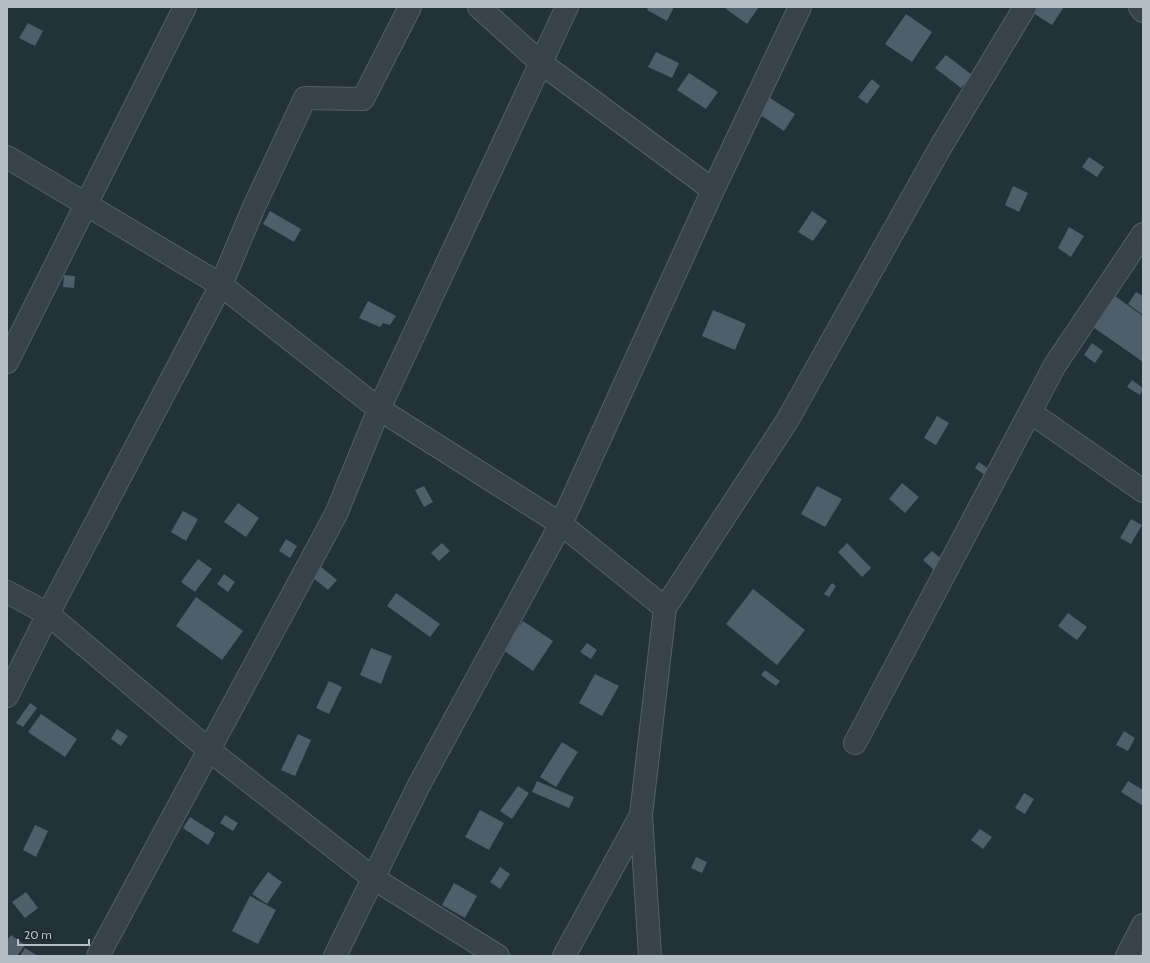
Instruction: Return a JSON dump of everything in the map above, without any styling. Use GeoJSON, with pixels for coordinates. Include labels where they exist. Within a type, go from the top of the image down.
{"type":"FeatureCollection","features":[{"type":"Feature","properties":{"kind":"street"},"geometry":{"type":"LineString","coordinates":[[7,362],[185,7]]}},
{"type":"Feature","properties":{"kind":"street"},"geometry":{"type":"LineString","coordinates":[[7,696],[48,614],[222,285],[253,209],[305,98],[363,99],[410,7]]}},
{"type":"Feature","properties":{"kind":"street"},"geometry":{"type":"LineString","coordinates":[[479,7],[541,62],[713,190]]}},
{"type":"Feature","properties":{"kind":"street"},"geometry":{"type":"LineString","coordinates":[[98,956],[336,514],[379,409],[567,7]]}},
{"type":"Feature","properties":{"kind":"street"},"geometry":{"type":"LineString","coordinates":[[335,956],[419,785],[561,524],[713,190],[800,7]]}},
{"type":"Feature","properties":{"kind":"street"},"geometry":{"type":"LineString","coordinates":[[650,956],[641,815],[665,608],[787,421],[940,148],[1025,7]]}},
{"type":"Feature","properties":{"kind":"street"},"geometry":{"type":"LineString","coordinates":[[1140,7],[1143,11]]}},
{"type":"Feature","properties":{"kind":"street"},"geometry":{"type":"LineString","coordinates":[[7,157],[222,285],[379,409],[561,524],[665,608]]}},
{"type":"Feature","properties":{"kind":"street"},"geometry":{"type":"LineString","coordinates":[[855,743],[1055,365],[1143,234]]}},
{"type":"Feature","properties":{"kind":"street"},"geometry":{"type":"LineString","coordinates":[[1030,412],[1143,491]]}},
{"type":"Feature","properties":{"kind":"street"},"geometry":{"type":"LineString","coordinates":[[7,592],[48,614],[209,750],[373,878],[498,956]]}},
{"type":"Feature","properties":{"kind":"street"},"geometry":{"type":"LineString","coordinates":[[564,956],[641,815]]}},
{"type":"Feature","properties":{"kind":"street"},"geometry":{"type":"LineString","coordinates":[[1127,956],[1143,925]]}},
{"type":"Feature","properties":{"kind":"building"},"geometry":{"type":"Polygon","coordinates":[[[648,7],[674,7],[667,21],[647,10],[648,7]]]}},
{"type":"Feature","properties":{"kind":"building"},"geometry":{"type":"Polygon","coordinates":[[[727,7],[759,7],[747,24],[726,9],[727,7]]]}},
{"type":"Feature","properties":{"kind":"building"},"geometry":{"type":"Polygon","coordinates":[[[1037,7],[1064,7],[1052,25],[1033,13],[1037,7]]]}},
{"type":"Feature","properties":{"kind":"building"},"geometry":{"type":"Polygon","coordinates":[[[906,14],[932,32],[912,62],[885,44],[906,14]]]}},
{"type":"Feature","properties":{"kind":"building"},"geometry":{"type":"Polygon","coordinates":[[[28,23],[43,31],[35,46],[19,38],[28,23]]]}},
{"type":"Feature","properties":{"kind":"building"},"geometry":{"type":"Polygon","coordinates":[[[656,52],[679,63],[672,78],[648,67],[656,52]]]}},
{"type":"Feature","properties":{"kind":"building"},"geometry":{"type":"Polygon","coordinates":[[[946,55],[972,75],[961,88],[935,68],[946,55]]]}},
{"type":"Feature","properties":{"kind":"building"},"geometry":{"type":"Polygon","coordinates":[[[689,73],[718,92],[706,109],[677,90],[689,73]]]}},
{"type":"Feature","properties":{"kind":"building"},"geometry":{"type":"Polygon","coordinates":[[[872,79],[880,86],[867,104],[858,97],[872,79]]]}},
{"type":"Feature","properties":{"kind":"building"},"geometry":{"type":"Polygon","coordinates":[[[767,96],[795,114],[784,131],[756,112],[767,96]]]}},
{"type":"Feature","properties":{"kind":"building"},"geometry":{"type":"Polygon","coordinates":[[[1089,157],[1104,167],[1097,177],[1082,167],[1089,157]]]}},
{"type":"Feature","properties":{"kind":"building"},"geometry":{"type":"Polygon","coordinates":[[[1013,186],[1028,193],[1019,212],[1005,205],[1013,186]]]}},
{"type":"Feature","properties":{"kind":"building"},"geometry":{"type":"Polygon","coordinates":[[[270,211],[301,229],[294,242],[263,224],[270,211]]]}},
{"type":"Feature","properties":{"kind":"building"},"geometry":{"type":"Polygon","coordinates":[[[812,211],[827,221],[813,241],[798,232],[812,211]]]}},
{"type":"Feature","properties":{"kind":"building"},"geometry":{"type":"Polygon","coordinates":[[[1069,227],[1084,236],[1071,257],[1058,248],[1069,227]]]}},
{"type":"Feature","properties":{"kind":"building"},"geometry":{"type":"Polygon","coordinates":[[[64,275],[75,276],[74,288],[63,287],[64,275]]]}},
{"type":"Feature","properties":{"kind":"building"},"geometry":{"type":"Polygon","coordinates":[[[1136,292],[1143,296],[1143,315],[1128,304],[1136,292]]]}},
{"type":"Feature","properties":{"kind":"building"},"geometry":{"type":"Polygon","coordinates":[[[1115,296],[1143,316],[1143,362],[1093,327],[1115,296]]]}},
{"type":"Feature","properties":{"kind":"building"},"geometry":{"type":"Polygon","coordinates":[[[368,301],[396,316],[390,325],[383,323],[380,327],[359,318],[368,301]]]}},
{"type":"Feature","properties":{"kind":"building"},"geometry":{"type":"Polygon","coordinates":[[[713,310],[746,324],[735,350],[702,336],[713,310]]]}},
{"type":"Feature","properties":{"kind":"building"},"geometry":{"type":"Polygon","coordinates":[[[1092,343],[1103,351],[1095,363],[1084,355],[1092,343]]]}},
{"type":"Feature","properties":{"kind":"building"},"geometry":{"type":"Polygon","coordinates":[[[1132,380],[1143,388],[1140,395],[1127,387],[1132,380]]]}},
{"type":"Feature","properties":{"kind":"building"},"geometry":{"type":"Polygon","coordinates":[[[937,416],[949,423],[936,445],[924,438],[937,416]]]}},
{"type":"Feature","properties":{"kind":"building"},"geometry":{"type":"Polygon","coordinates":[[[979,462],[990,470],[986,476],[975,468],[979,462]]]}},
{"type":"Feature","properties":{"kind":"building"},"geometry":{"type":"Polygon","coordinates":[[[902,483],[919,497],[905,513],[889,499],[902,483]]]}},
{"type":"Feature","properties":{"kind":"building"},"geometry":{"type":"Polygon","coordinates":[[[424,486],[433,502],[424,507],[415,490],[424,486]]]}},
{"type":"Feature","properties":{"kind":"building"},"geometry":{"type":"Polygon","coordinates":[[[817,486],[842,499],[825,527],[801,514],[817,486]]]}},
{"type":"Feature","properties":{"kind":"building"},"geometry":{"type":"Polygon","coordinates":[[[238,503],[259,518],[246,537],[224,522],[238,503]]]}},
{"type":"Feature","properties":{"kind":"building"},"geometry":{"type":"Polygon","coordinates":[[[183,511],[198,519],[186,541],[171,532],[183,511]]]}},
{"type":"Feature","properties":{"kind":"building"},"geometry":{"type":"Polygon","coordinates":[[[1131,519],[1142,525],[1131,544],[1120,538],[1131,519]]]}},
{"type":"Feature","properties":{"kind":"building"},"geometry":{"type":"Polygon","coordinates":[[[286,539],[297,546],[290,558],[279,551],[286,539]]]}},
{"type":"Feature","properties":{"kind":"building"},"geometry":{"type":"Polygon","coordinates":[[[442,543],[450,551],[439,561],[431,553],[442,543]]]}},
{"type":"Feature","properties":{"kind":"building"},"geometry":{"type":"Polygon","coordinates":[[[847,543],[871,568],[862,577],[838,552],[847,543]]]}},
{"type":"Feature","properties":{"kind":"building"},"geometry":{"type":"Polygon","coordinates":[[[932,551],[944,561],[935,571],[923,560],[932,551]]]}},
{"type":"Feature","properties":{"kind":"building"},"geometry":{"type":"Polygon","coordinates":[[[198,559],[212,569],[195,592],[181,582],[198,559]]]}},
{"type":"Feature","properties":{"kind":"building"},"geometry":{"type":"Polygon","coordinates":[[[315,562],[337,580],[328,590],[306,572],[315,562]]]}},
{"type":"Feature","properties":{"kind":"building"},"geometry":{"type":"Polygon","coordinates":[[[224,574],[235,582],[228,592],[217,584],[224,574]]]}},
{"type":"Feature","properties":{"kind":"building"},"geometry":{"type":"Polygon","coordinates":[[[832,583],[836,586],[829,597],[824,594],[832,583]]]}},
{"type":"Feature","properties":{"kind":"building"},"geometry":{"type":"Polygon","coordinates":[[[753,589],[805,630],[777,665],[726,624],[753,589]]]}},
{"type":"Feature","properties":{"kind":"building"},"geometry":{"type":"Polygon","coordinates":[[[396,593],[440,624],[430,637],[387,606],[396,593]]]}},
{"type":"Feature","properties":{"kind":"building"},"geometry":{"type":"Polygon","coordinates":[[[196,597],[243,631],[222,660],[176,626],[196,597]]]}},
{"type":"Feature","properties":{"kind":"building"},"geometry":{"type":"Polygon","coordinates":[[[1068,613],[1087,627],[1077,640],[1058,626],[1068,613]]]}},
{"type":"Feature","properties":{"kind":"building"},"geometry":{"type":"Polygon","coordinates":[[[523,621],[553,641],[533,671],[503,650],[523,621]]]}},
{"type":"Feature","properties":{"kind":"building"},"geometry":{"type":"Polygon","coordinates":[[[587,643],[597,650],[591,659],[580,652],[587,643]]]}},
{"type":"Feature","properties":{"kind":"building"},"geometry":{"type":"Polygon","coordinates":[[[371,648],[392,656],[381,684],[360,675],[371,648]]]}},
{"type":"Feature","properties":{"kind":"building"},"geometry":{"type":"Polygon","coordinates":[[[765,670],[780,681],[776,686],[761,675],[765,670]]]}},
{"type":"Feature","properties":{"kind":"building"},"geometry":{"type":"Polygon","coordinates":[[[595,674],[619,686],[602,716],[579,703],[595,674]]]}},
{"type":"Feature","properties":{"kind":"building"},"geometry":{"type":"Polygon","coordinates":[[[329,681],[342,687],[329,714],[316,708],[329,681]]]}},
{"type":"Feature","properties":{"kind":"building"},"geometry":{"type":"Polygon","coordinates":[[[30,703],[37,708],[23,727],[16,723],[30,703]]]}},
{"type":"Feature","properties":{"kind":"building"},"geometry":{"type":"Polygon","coordinates":[[[41,714],[77,739],[65,757],[28,732],[41,714]]]}},
{"type":"Feature","properties":{"kind":"building"},"geometry":{"type":"Polygon","coordinates":[[[117,729],[128,736],[121,746],[111,739],[117,729]]]}},
{"type":"Feature","properties":{"kind":"building"},"geometry":{"type":"Polygon","coordinates":[[[1124,731],[1135,738],[1128,751],[1116,745],[1124,731]]]}},
{"type":"Feature","properties":{"kind":"building"},"geometry":{"type":"Polygon","coordinates":[[[298,734],[311,740],[295,776],[281,770],[298,734]]]}},
{"type":"Feature","properties":{"kind":"building"},"geometry":{"type":"Polygon","coordinates":[[[562,742],[578,752],[556,787],[540,777],[562,742]]]}},
{"type":"Feature","properties":{"kind":"building"},"geometry":{"type":"Polygon","coordinates":[[[537,781],[574,797],[569,808],[532,792],[537,781]]]}},
{"type":"Feature","properties":{"kind":"building"},"geometry":{"type":"Polygon","coordinates":[[[1128,781],[1143,790],[1143,806],[1121,792],[1128,781]]]}},
{"type":"Feature","properties":{"kind":"building"},"geometry":{"type":"Polygon","coordinates":[[[518,786],[529,793],[512,819],[500,811],[518,786]]]}},
{"type":"Feature","properties":{"kind":"building"},"geometry":{"type":"Polygon","coordinates":[[[1024,793],[1034,799],[1025,814],[1015,808],[1024,793]]]}},
{"type":"Feature","properties":{"kind":"building"},"geometry":{"type":"Polygon","coordinates":[[[480,810],[504,823],[489,850],[465,837],[480,810]]]}},
{"type":"Feature","properties":{"kind":"building"},"geometry":{"type":"Polygon","coordinates":[[[225,815],[238,823],[233,831],[220,823],[225,815]]]}},
{"type":"Feature","properties":{"kind":"building"},"geometry":{"type":"Polygon","coordinates":[[[190,817],[215,833],[208,845],[183,828],[190,817]]]}},
{"type":"Feature","properties":{"kind":"building"},"geometry":{"type":"Polygon","coordinates":[[[35,825],[48,831],[36,857],[23,850],[35,825]]]}},
{"type":"Feature","properties":{"kind":"building"},"geometry":{"type":"Polygon","coordinates":[[[980,829],[992,837],[983,849],[971,840],[980,829]]]}},
{"type":"Feature","properties":{"kind":"building"},"geometry":{"type":"Polygon","coordinates":[[[696,857],[707,862],[702,873],[691,868],[696,857]]]}},
{"type":"Feature","properties":{"kind":"building"},"geometry":{"type":"Polygon","coordinates":[[[500,867],[510,874],[500,889],[490,882],[500,867]]]}},
{"type":"Feature","properties":{"kind":"building"},"geometry":{"type":"Polygon","coordinates":[[[268,872],[282,882],[267,904],[252,894],[268,872]]]}},
{"type":"Feature","properties":{"kind":"building"},"geometry":{"type":"Polygon","coordinates":[[[454,883],[477,896],[465,918],[442,905],[454,883]]]}},
{"type":"Feature","properties":{"kind":"building"},"geometry":{"type":"Polygon","coordinates":[[[26,892],[38,908],[25,918],[12,902],[26,892]]]}},
{"type":"Feature","properties":{"kind":"building"},"geometry":{"type":"Polygon","coordinates":[[[250,896],[276,910],[258,944],[232,931],[250,896]]]}},
{"type":"Feature","properties":{"kind":"building"},"geometry":{"type":"Polygon","coordinates":[[[11,935],[25,945],[17,956],[7,956],[7,940],[11,935]]]}},
{"type":"Feature","properties":{"kind":"building"},"geometry":{"type":"Polygon","coordinates":[[[25,948],[38,956],[20,956],[25,948]]]}}]}
